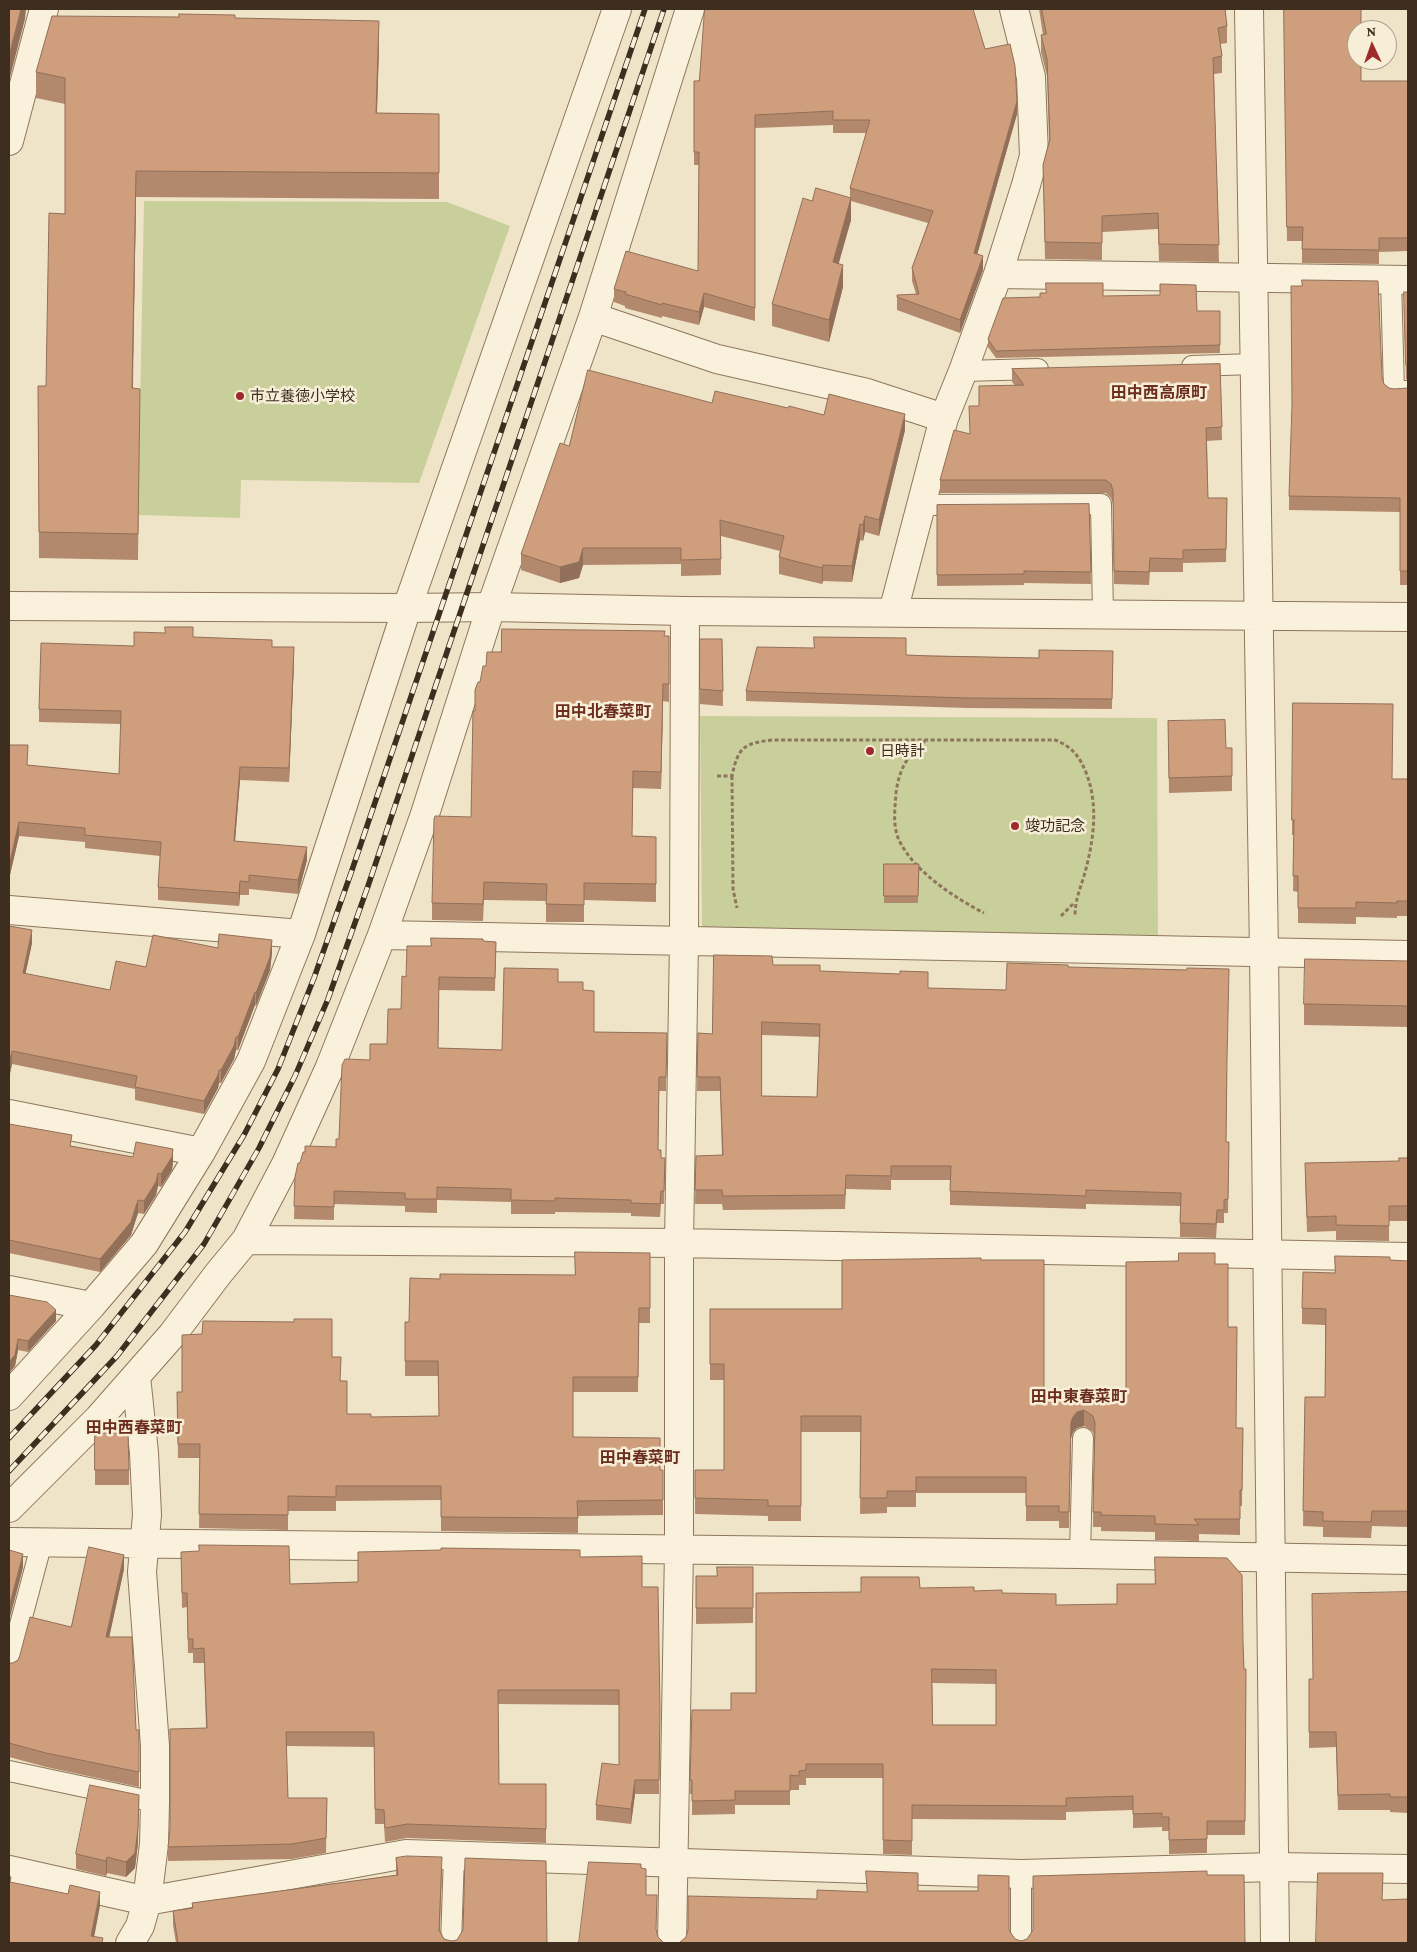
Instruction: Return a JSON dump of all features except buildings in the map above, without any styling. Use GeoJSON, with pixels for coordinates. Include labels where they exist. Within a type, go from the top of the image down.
{"type":"FeatureCollection","features":[{"type":"Feature","properties":{"kind":"street"},"geometry":{"type":"LineString","coordinates":[[9,141],[44,9]]}},
{"type":"Feature","properties":{"kind":"street"},"geometry":{"type":"LineString","coordinates":[[9,1396],[91,1306],[144,1244],[201,1152],[252,1061],[301,934],[408,608],[617,9]]}},
{"type":"Feature","properties":{"kind":"street"},"geometry":{"type":"LineString","coordinates":[[9,1508],[99,1418],[172,1335],[246,1240],[286,1164],[330,1067],[382,935],[424,817],[491,607],[593,318],[690,9]]}},
{"type":"Feature","properties":{"kind":"street"},"geometry":{"type":"LineString","coordinates":[[893,612],[944,418],[998,274],[1034,156],[1031,77],[1014,9]]}},
{"type":"Feature","properties":{"kind":"street"},"geometry":{"type":"LineString","coordinates":[[1249,9],[1264,952],[1275,1943]]}},
{"type":"Feature","properties":{"kind":"street"},"geometry":{"type":"LineString","coordinates":[[998,274],[1400,280]]}},
{"type":"Feature","properties":{"kind":"street"},"geometry":{"type":"LineString","coordinates":[[593,318],[717,359],[867,394],[944,418]]}},
{"type":"Feature","properties":{"kind":"street"},"geometry":{"type":"LineString","coordinates":[[9,606],[491,607],[685,611],[1408,617]]}},
{"type":"Feature","properties":{"kind":"street"},"geometry":{"type":"LineString","coordinates":[[672,1943],[679,1549],[679,1243],[684,940],[685,611]]}},
{"type":"Feature","properties":{"kind":"street"},"geometry":{"type":"LineString","coordinates":[[9,910],[301,934]]}},
{"type":"Feature","properties":{"kind":"street"},"geometry":{"type":"LineString","coordinates":[[382,935],[1408,955]]}},
{"type":"Feature","properties":{"kind":"street"},"geometry":{"type":"LineString","coordinates":[[9,1114],[201,1152]]}},
{"type":"Feature","properties":{"kind":"street"},"geometry":{"type":"LineString","coordinates":[[246,1240],[679,1243],[1408,1257]]}},
{"type":"Feature","properties":{"kind":"street"},"geometry":{"type":"LineString","coordinates":[[9,1290],[91,1306]]}},
{"type":"Feature","properties":{"kind":"street"},"geometry":{"type":"LineString","coordinates":[[130,1943],[140,1926],[147,1901],[154,1844],[155,1802],[155,1746],[143,1582],[147,1515],[144,1453],[136,1376]]}},
{"type":"Feature","properties":{"kind":"street"},"geometry":{"type":"LineString","coordinates":[[9,1542],[1080,1554],[1408,1560]]}},
{"type":"Feature","properties":{"kind":"street"},"geometry":{"type":"LineString","coordinates":[[9,1870],[147,1901],[406,1854],[1021,1874],[1274,1867],[1408,1869]]}},
{"type":"Feature","properties":{"kind":"lane"},"geometry":{"type":"LineString","coordinates":[[1400,280],[1394,391],[1408,391]]}},
{"type":"Feature","properties":{"kind":"lane"},"geometry":{"type":"LineString","coordinates":[[1177,366],[1254,364]]}},
{"type":"Feature","properties":{"kind":"lane"},"geometry":{"type":"LineString","coordinates":[[963,371],[1060,369]]}},
{"type":"Feature","properties":{"kind":"lane"},"geometry":{"type":"LineString","coordinates":[[920,505],[1102,504],[1103,615]]}},
{"type":"Feature","properties":{"kind":"lane"},"geometry":{"type":"LineString","coordinates":[[1080,1554],[1083,1438]]}},
{"type":"Feature","properties":{"kind":"lane"},"geometry":{"type":"LineString","coordinates":[[9,1666],[42,1542]]}},
{"type":"Feature","properties":{"kind":"lane"},"geometry":{"type":"LineString","coordinates":[[9,1771],[155,1802]]}},
{"type":"Feature","properties":{"kind":"lane"},"geometry":{"type":"LineString","coordinates":[[451,1943],[454,1856]]}},
{"type":"Feature","properties":{"kind":"lane"},"geometry":{"type":"LineString","coordinates":[[1021,1874],[1021,1943]]}},
{"type":"Feature","properties":{"kind":"path"},"geometry":{"type":"LineString","coordinates":[[740,911],[735,906],[733,889],[732,776],[736,758],[741,749],[751,743],[761,741],[1055,740],[1068,745],[1077,755],[1084,767],[1093,800],[1093,835],[1075,902],[1075,922]]}},
{"type":"Feature","properties":{"kind":"path"},"geometry":{"type":"LineString","coordinates":[[926,741],[906,759],[898,783],[895,820],[899,841],[910,857],[933,881],[951,894],[987,914]]}},
{"type":"Feature","properties":{"kind":"path"},"geometry":{"type":"LineString","coordinates":[[684,776],[732,776]]}},
{"type":"Feature","properties":{"kind":"green space"},"geometry":{"type":"Polygon","coordinates":[[[144,201],[447,202],[510,226],[419,483],[241,480],[240,518],[138,515],[144,201]]]}},
{"type":"Feature","properties":{"kind":"green space"},"geometry":{"type":"Polygon","coordinates":[[[700,716],[1157,718],[1158,942],[702,934],[700,716]]]}},
{"type":"Feature","properties":{"kind":"railway"},"geometry":{"type":"LineString","coordinates":[[9,1438],[96,1345],[185,1232],[244,1135],[278,1069],[314,978],[351,873],[645,9]]}},
{"type":"Feature","properties":{"kind":"railway"},"geometry":{"type":"LineString","coordinates":[[9,1471],[117,1356],[204,1244],[259,1148],[295,1076],[328,999],[368,886],[664,9]]}},
{"type":"Feature","properties":{"kind":"place","name":"市立養徳小学校"},"geometry":{"type":"Point","coordinates":[240,396]}},
{"type":"Feature","properties":{"kind":"place","name":"日時計"},"geometry":{"type":"Point","coordinates":[870,751]}},
{"type":"Feature","properties":{"kind":"place","name":"竣功記念"},"geometry":{"type":"Point","coordinates":[1015,826]}},
{"type":"Feature","properties":{"kind":"district","name":"田中西高原町"},"geometry":{"type":"Point","coordinates":[1159,393]}},
{"type":"Feature","properties":{"kind":"district","name":"田中北春菜町"},"geometry":{"type":"Point","coordinates":[603,712]}},
{"type":"Feature","properties":{"kind":"district","name":"田中東春菜町"},"geometry":{"type":"Point","coordinates":[1079,1397]}},
{"type":"Feature","properties":{"kind":"district","name":"田中西春菜町"},"geometry":{"type":"Point","coordinates":[134,1428]}},
{"type":"Feature","properties":{"kind":"district","name":"田中春菜町"},"geometry":{"type":"Point","coordinates":[640,1458]}}]}
